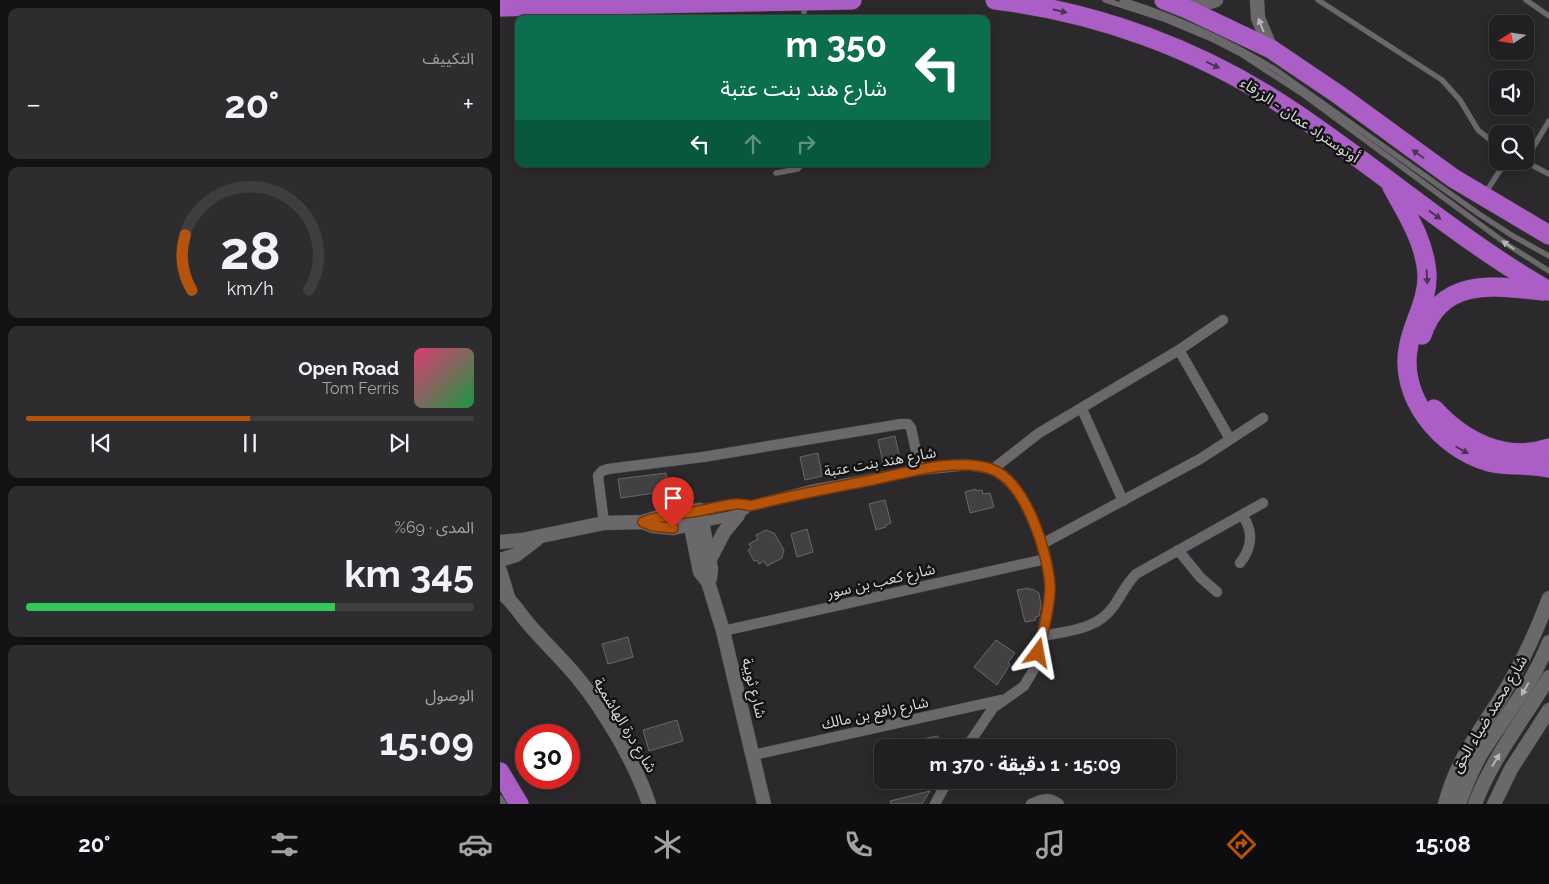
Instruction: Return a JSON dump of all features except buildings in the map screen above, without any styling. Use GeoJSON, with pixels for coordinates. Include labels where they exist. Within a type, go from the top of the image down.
{"type":"FeatureCollection","features":[{"type":"Feature","properties":{"kind":"highway"},"geometry":{"type":"LineString","coordinates":[[500,7],[804,10],[852,0]]}},
{"type":"Feature","properties":{"kind":"highway","name":"أوتوستراد عمان - الزرقاء"},"geometry":{"type":"LineString","coordinates":[[995,0],[1054,10],[1116,27],[1169,45],[1199,58],[1285,106],[1490,254],[1549,292]]}},
{"type":"Feature","properties":{"kind":"highway"},"geometry":{"type":"LineString","coordinates":[[1164,0],[1270,49],[1339,95],[1419,155],[1483,197],[1549,235]]}},
{"type":"Feature","properties":{"kind":"highway"},"geometry":{"type":"LineString","coordinates":[[1391,183],[1418,236],[1424,254],[1427,273],[1425,299],[1407,354],[1409,384],[1416,403],[1436,429],[1466,453],[1501,465],[1549,468]]}},
{"type":"Feature","properties":{"kind":"highway"},"geometry":{"type":"LineString","coordinates":[[1549,292],[1494,286],[1469,289],[1460,293],[1442,304],[1428,321],[1419,350],[1418,369],[1434,409],[1450,425],[1467,437],[1486,447],[1507,452],[1531,453],[1549,448]]}},
{"type":"Feature","properties":{"kind":"highway"},"geometry":{"type":"LineString","coordinates":[[500,772],[519,804]]}},
{"type":"Feature","properties":{"kind":"street"},"geometry":{"type":"LineString","coordinates":[[1187,9],[1216,0]]}},
{"type":"Feature","properties":{"kind":"street"},"geometry":{"type":"LineString","coordinates":[[1256,0],[1258,18],[1270,49]]}},
{"type":"Feature","properties":{"kind":"street"},"geometry":{"type":"LineString","coordinates":[[972,739],[993,708],[1024,686],[1030,678],[1042,636],[1049,596],[1046,559],[1028,508],[1016,489],[993,469],[1039,433],[1179,350],[1223,320]]}},
{"type":"Feature","properties":{"kind":"street"},"geometry":{"type":"LineString","coordinates":[[1179,350],[1230,439]]}},
{"type":"Feature","properties":{"kind":"street"},"geometry":{"type":"LineString","coordinates":[[1082,409],[1122,501]]}},
{"type":"Feature","properties":{"kind":"street"},"geometry":{"type":"LineString","coordinates":[[1042,544],[1200,459],[1263,418]]}},
{"type":"Feature","properties":{"kind":"street"},"geometry":{"type":"LineString","coordinates":[[604,523],[598,476],[608,469],[703,457],[908,424],[911,428],[920,470]]}},
{"type":"Feature","properties":{"kind":"street","name":"شارع هند بنت عتبة"},"geometry":{"type":"LineString","coordinates":[[500,542],[604,523],[643,522],[663,528],[673,528],[734,504],[749,506],[811,490],[920,470],[968,465],[993,469]]}},
{"type":"Feature","properties":{"kind":"street"},"geometry":{"type":"LineString","coordinates":[[1042,636],[1085,627],[1100,620],[1112,608],[1136,574],[1263,503]]}},
{"type":"Feature","properties":{"kind":"street","name":"شارع هند بنت عتبة"},"geometry":{"type":"LineString","coordinates":[[695,518],[738,515],[749,506]]}},
{"type":"Feature","properties":{"kind":"street"},"geometry":{"type":"LineString","coordinates":[[709,561],[724,532],[738,515]]}},
{"type":"Feature","properties":{"kind":"street"},"geometry":{"type":"LineString","coordinates":[[1240,563],[1247,552],[1250,540],[1249,526],[1242,516]]}},
{"type":"Feature","properties":{"kind":"street","name":"شارع ثويبة"},"geometry":{"type":"LineString","coordinates":[[695,518],[709,561],[711,574],[708,582]]}},
{"type":"Feature","properties":{"kind":"street","name":"شارع ثويبة"},"geometry":{"type":"LineString","coordinates":[[695,518],[700,572],[708,582],[723,631],[764,804]]}},
{"type":"Feature","properties":{"kind":"street","name":"شارع هند بنت عتبة"},"geometry":{"type":"LineString","coordinates":[[500,560],[516,555],[539,536]]}},
{"type":"Feature","properties":{"kind":"street"},"geometry":{"type":"LineString","coordinates":[[1178,550],[1196,573],[1217,592]]}},
{"type":"Feature","properties":{"kind":"street","name":"شارع كعب بن سور"},"geometry":{"type":"LineString","coordinates":[[723,631],[1046,559]]}},
{"type":"Feature","properties":{"kind":"street","name":"شارع درة الهاشمية"},"geometry":{"type":"LineString","coordinates":[[500,571],[504,594],[527,623],[577,678],[599,708],[636,773],[649,804]]}},
{"type":"Feature","properties":{"kind":"street"},"geometry":{"type":"LineString","coordinates":[[1445,804],[1455,772],[1462,758],[1515,673],[1535,633],[1549,598]]}},
{"type":"Feature","properties":{"kind":"street","name":"شارع محمد ضياء الحق"},"geometry":{"type":"LineString","coordinates":[[1459,804],[1480,756],[1526,688],[1548,643]]}},
{"type":"Feature","properties":{"kind":"street","name":"شارع محمد ضياء الحق"},"geometry":{"type":"LineString","coordinates":[[1475,804],[1490,770],[1549,677]]}},
{"type":"Feature","properties":{"kind":"street","name":"شارع رافع بن مالك"},"geometry":{"type":"LineString","coordinates":[[753,755],[1002,700]]}},
{"type":"Feature","properties":{"kind":"street"},"geometry":{"type":"LineString","coordinates":[[1494,804],[1511,769],[1549,710]]}},
{"type":"Feature","properties":{"kind":"street"},"geometry":{"type":"LineString","coordinates":[[935,804],[943,789]]}},
{"type":"Feature","properties":{"kind":"street"},"geometry":{"type":"LineString","coordinates":[[1031,804],[1043,798],[1049,798],[1059,804]]}},
{"type":"Feature","properties":{"kind":"lane"},"geometry":{"type":"LineString","coordinates":[[1106,0],[1164,19],[1214,40],[1240,54],[1304,95],[1508,245],[1549,271]]}},
{"type":"Feature","properties":{"kind":"lane"},"geometry":{"type":"LineString","coordinates":[[1122,0],[1189,24],[1244,50],[1276,70],[1479,214],[1549,256]]}},
{"type":"Feature","properties":{"kind":"lane"},"geometry":{"type":"LineString","coordinates":[[1318,0],[1435,74],[1455,93],[1478,130],[1489,139]]}},
{"type":"Feature","properties":{"kind":"lane"},"geometry":{"type":"LineString","coordinates":[[1526,0],[1549,16]]}},
{"type":"Feature","properties":{"kind":"lane"},"geometry":{"type":"LineString","coordinates":[[1534,146],[1549,121]]}},
{"type":"Feature","properties":{"kind":"lane"},"geometry":{"type":"LineString","coordinates":[[1534,166],[1549,174]]}},
{"type":"Feature","properties":{"kind":"lane"},"geometry":{"type":"LineString","coordinates":[[776,173],[798,169],[800,167]]}},
{"type":"Feature","properties":{"kind":"lane"},"geometry":{"type":"LineString","coordinates":[[1483,197],[1500,170]]}},
{"type":"Feature","properties":{"kind":"lane"},"geometry":{"type":"LineString","coordinates":[[500,798],[504,804]]}},
{"type":"Feature","properties":{"kind":"route"},"geometry":{"type":"LineString","coordinates":[[673,528],[653,526],[643,522],[662,516],[734,504],[749,506],[811,490],[944,466],[968,465],[993,469],[1016,489],[1028,508],[1046,559],[1050,585],[1048,606],[1038,653]]}}]}
